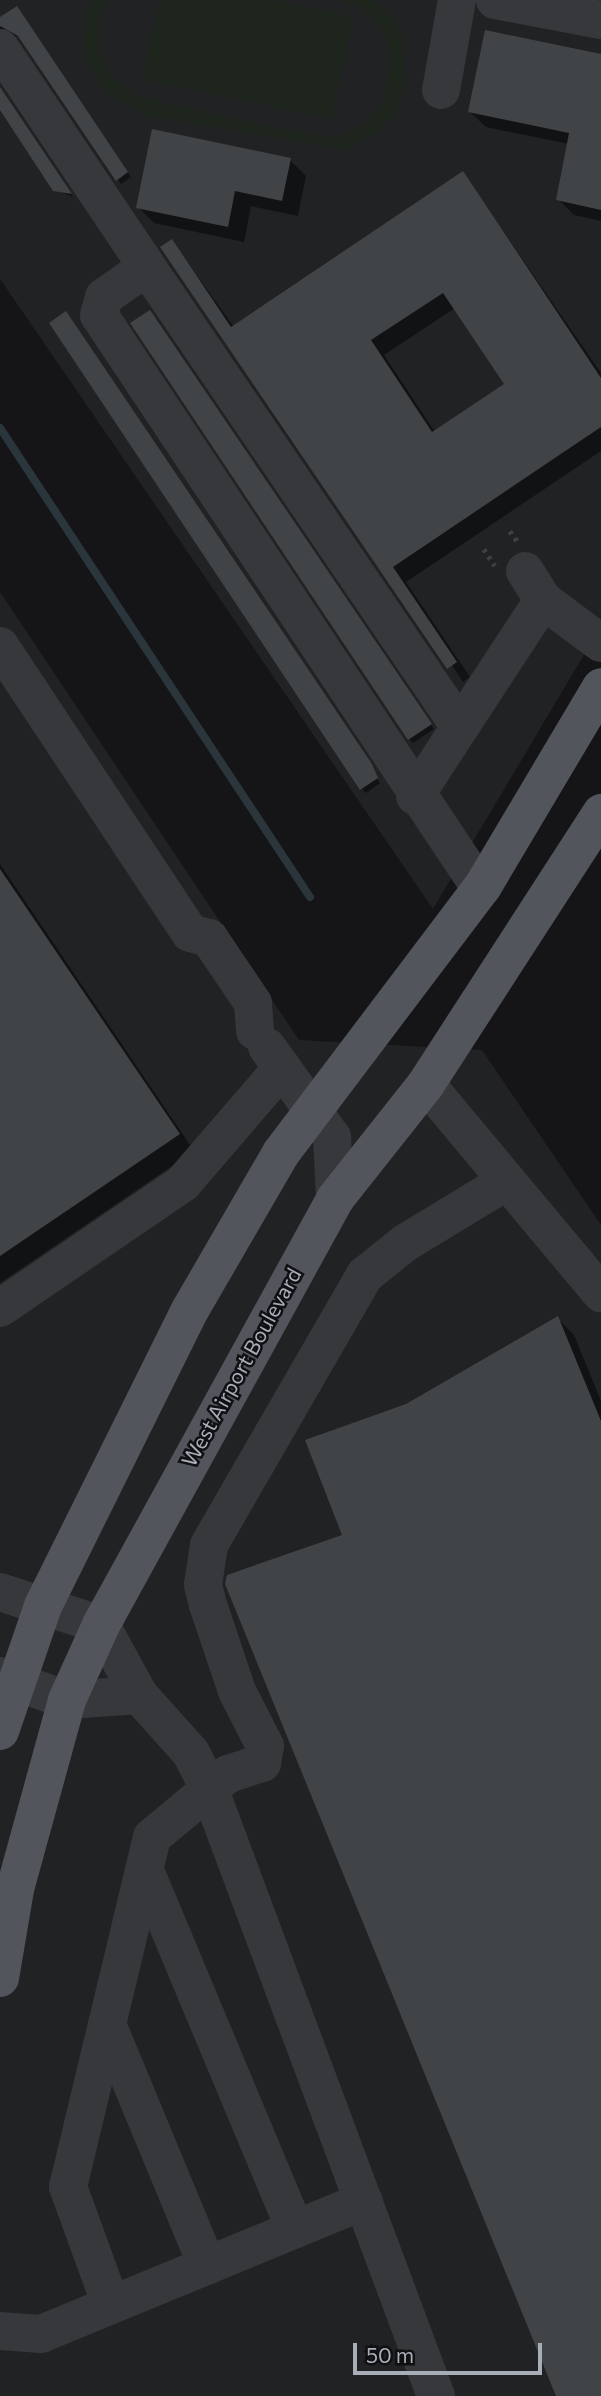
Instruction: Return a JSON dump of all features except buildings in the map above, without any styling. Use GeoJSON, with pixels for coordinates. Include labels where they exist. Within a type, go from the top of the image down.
{"type":"FeatureCollection","features":[{"type":"Feature","properties":{"kind":"main road"},"geometry":{"type":"LineString","coordinates":[[0,1731],[7,1679],[190,1310],[315,1109],[481,889],[601,688]]}},
{"type":"Feature","properties":{"kind":"main road","name":"West Airport Boulevard"},"geometry":{"type":"LineString","coordinates":[[0,1978],[15,1889],[67,1700],[101,1625],[335,1199],[426,1084],[601,813]]}},
{"type":"Feature","properties":{"kind":"main road"},"geometry":{"type":"LineString","coordinates":[[481,889],[531,923]]}},
{"type":"Feature","properties":{"kind":"street"},"geometry":{"type":"LineString","coordinates":[[441,90],[457,0]]}},
{"type":"Feature","properties":{"kind":"street"},"geometry":{"type":"LineString","coordinates":[[495,0],[601,20]]}},
{"type":"Feature","properties":{"kind":"street"},"geometry":{"type":"LineString","coordinates":[[0,48],[460,727]]}},
{"type":"Feature","properties":{"kind":"street"},"geometry":{"type":"LineString","coordinates":[[147,267],[104,297],[99,315],[415,796],[481,889]]}},
{"type":"Feature","properties":{"kind":"street"},"geometry":{"type":"LineString","coordinates":[[415,796],[460,727],[534,585],[601,643]]}},
{"type":"Feature","properties":{"kind":"street"},"geometry":{"type":"LineString","coordinates":[[0,646],[190,933],[209,938],[253,1003],[255,1031],[315,1109],[332,1137],[335,1199]]}},
{"type":"Feature","properties":{"kind":"street"},"geometry":{"type":"LineString","coordinates":[[0,1308],[183,1183],[282,1068]]}},
{"type":"Feature","properties":{"kind":"street"},"geometry":{"type":"LineString","coordinates":[[426,1084],[601,1293]]}},
{"type":"Feature","properties":{"kind":"street"},"geometry":{"type":"LineString","coordinates":[[111,2305],[68,2187],[146,1873],[152,1837],[209,1788],[262,1763],[265,1746],[237,1691],[208,1605],[203,1585],[209,1545],[308,1369],[365,1275],[405,1243],[507,1181]]}},
{"type":"Feature","properties":{"kind":"street"},"geometry":{"type":"LineString","coordinates":[[0,1592],[101,1625],[139,1695],[191,1753],[209,1788],[436,2396]]}},
{"type":"Feature","properties":{"kind":"street"},"geometry":{"type":"LineString","coordinates":[[7,1679],[67,1700],[139,1695]]}},
{"type":"Feature","properties":{"kind":"street"},"geometry":{"type":"LineString","coordinates":[[146,1873],[294,2227]]}},
{"type":"Feature","properties":{"kind":"street"},"geometry":{"type":"LineString","coordinates":[[107,2024],[207,2266]]}},
{"type":"Feature","properties":{"kind":"street"},"geometry":{"type":"LineString","coordinates":[[0,2331],[41,2334],[364,2200]]}},
{"type":"Feature","properties":{"kind":"shaded area"},"geometry":{"type":"Polygon","coordinates":[[[0,0],[601,0],[601,626],[433,909],[0,279],[0,0]]]}},
{"type":"Feature","properties":{"kind":"shaded area"},"geometry":{"type":"Polygon","coordinates":[[[91,0],[108,0],[99,19],[98,49],[110,76],[135,96],[293,132],[336,137],[362,126],[382,105],[393,56],[382,29],[361,7],[338,0],[374,0],[383,7],[402,34],[406,85],[397,111],[376,134],[343,149],[147,115],[106,93],[91,69],[83,44],[91,0]]]}},
{"type":"Feature","properties":{"kind":"shaded area"},"geometry":{"type":"Polygon","coordinates":[[[160,0],[272,0],[353,17],[332,119],[142,79],[160,0]]]}},
{"type":"Feature","properties":{"kind":"shaded area"},"geometry":{"type":"Polygon","coordinates":[[[0,592],[299,1040],[482,1050],[601,1225],[601,2396],[0,2396],[0,592]]]}},
{"type":"Feature","properties":{"kind":"waterway"},"geometry":{"type":"LineString","coordinates":[[0,428],[310,897]]}}]}
